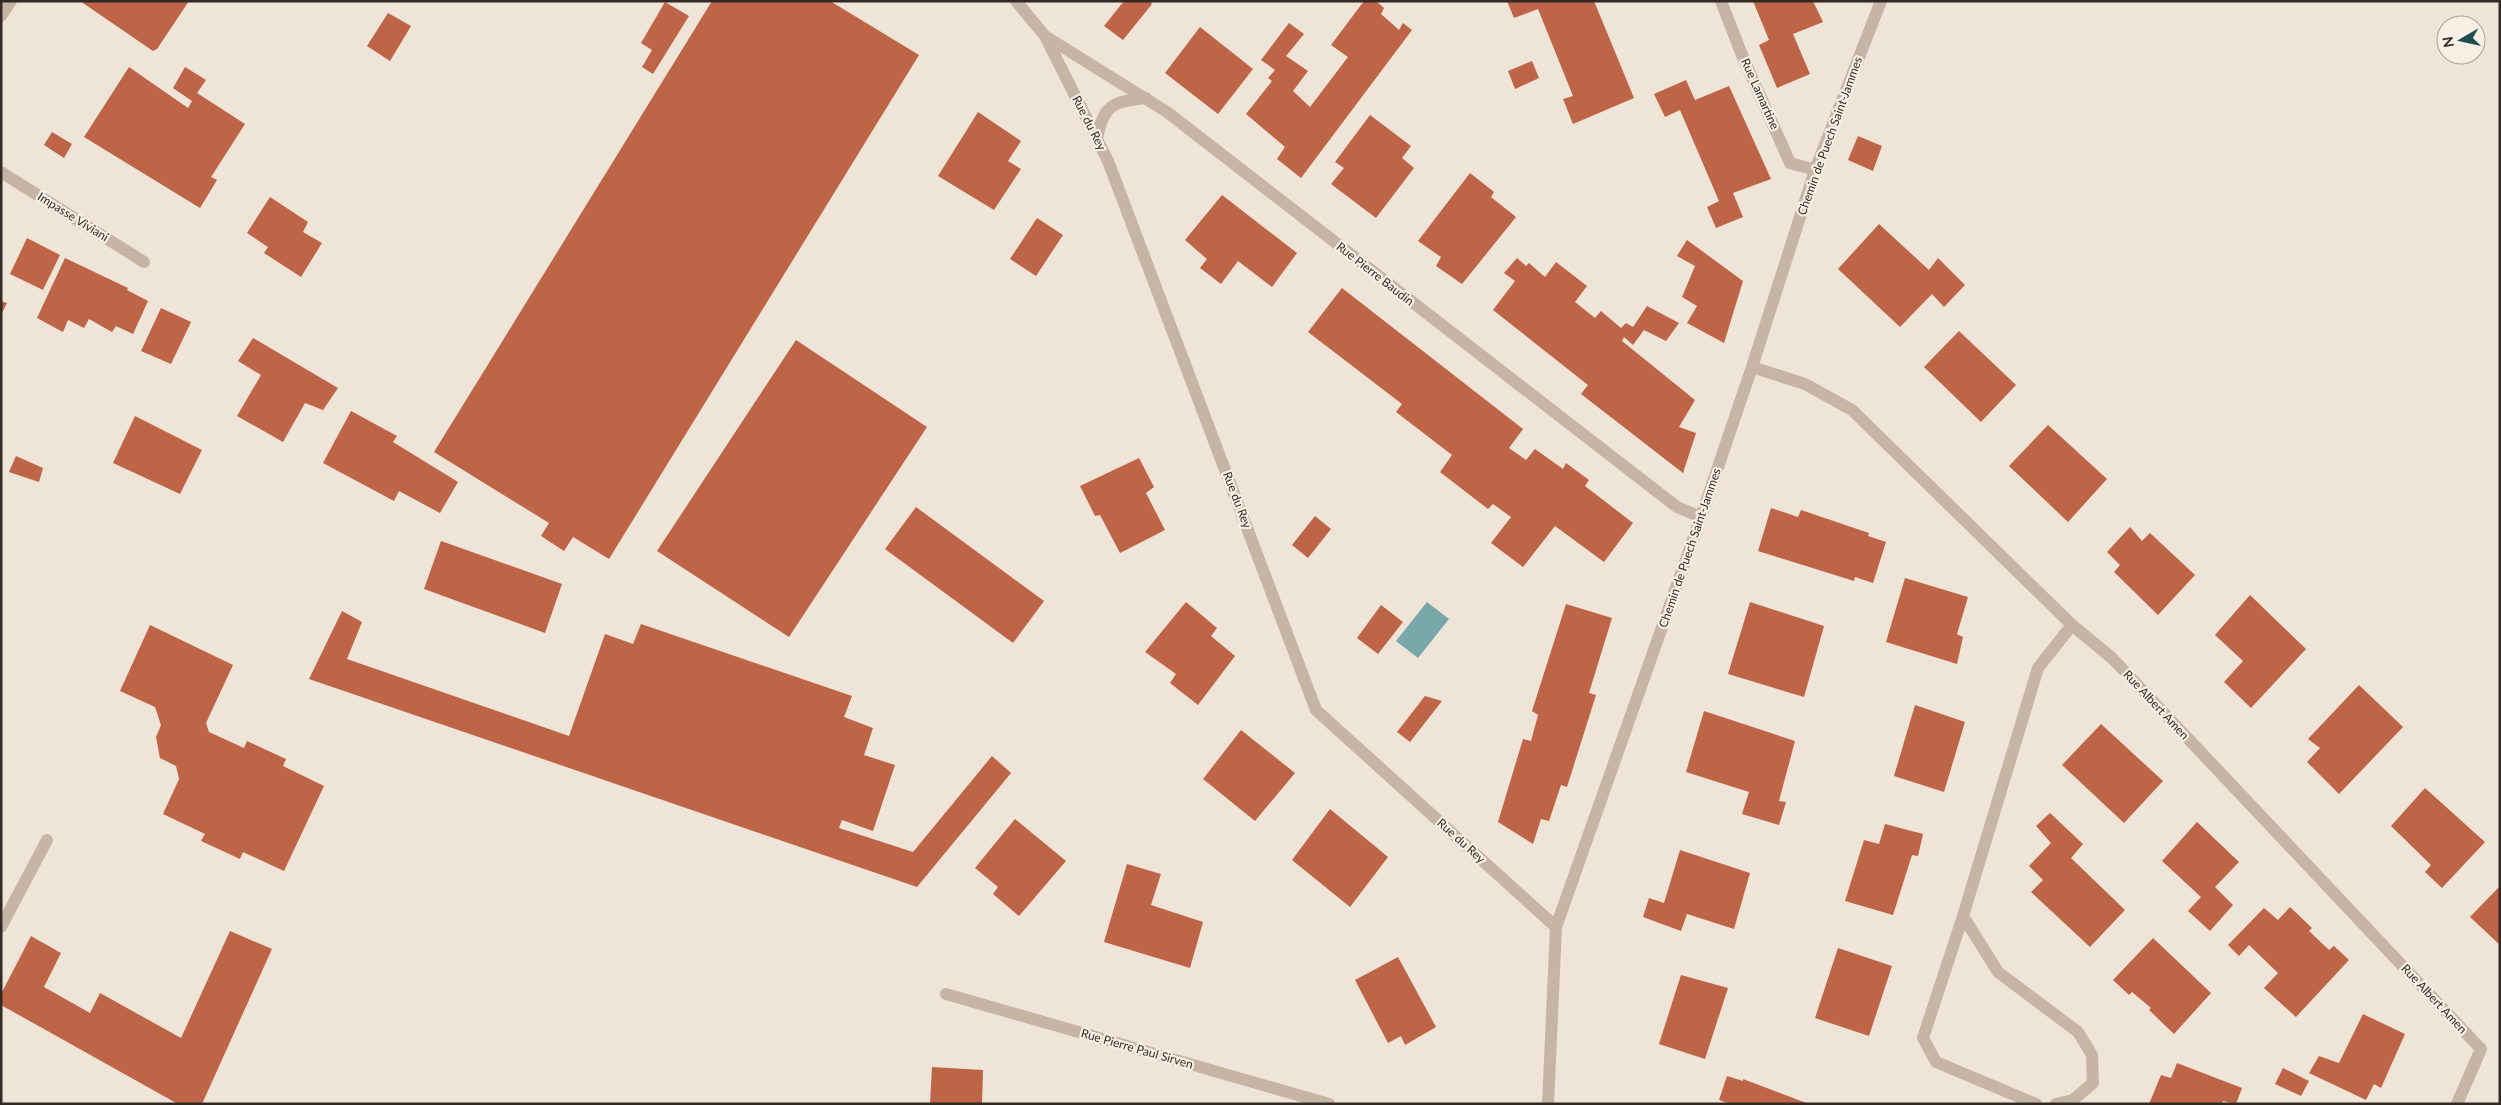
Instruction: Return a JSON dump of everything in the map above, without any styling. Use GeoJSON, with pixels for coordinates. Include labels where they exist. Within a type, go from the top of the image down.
{"type":"FeatureCollection","features":[{"type":"Feature","properties":{"kind":"street"},"geometry":{"type":"LineString","coordinates":[[1,16],[11,1]]}},
{"type":"Feature","properties":{"kind":"street","name":"Rue du Rey"},"geometry":{"type":"LineString","coordinates":[[1016,1],[1045,36],[1108,161],[1316,710],[1556,928]]}},
{"type":"Feature","properties":{"kind":"street","name":"Rue Lamartine"},"geometry":{"type":"LineString","coordinates":[[1721,1],[1742,55],[1790,163],[1814,170]]}},
{"type":"Feature","properties":{"kind":"street","name":"Chemin de Puech Saint-Jammes"},"geometry":{"type":"LineString","coordinates":[[1548,1104],[1556,928],[1701,517],[1752,367],[1814,170],[1881,1]]}},
{"type":"Feature","properties":{"kind":"street","name":"Rue Pierre Baudin"},"geometry":{"type":"LineString","coordinates":[[1045,36],[1175,118],[1677,508],[1701,517]]}},
{"type":"Feature","properties":{"kind":"street"},"geometry":{"type":"LineString","coordinates":[[1097,138],[1102,117],[1112,106],[1126,101],[1146,98]]}},
{"type":"Feature","properties":{"kind":"street","name":"Impasse Viviani"},"geometry":{"type":"LineString","coordinates":[[1,172],[144,262]]}},
{"type":"Feature","properties":{"kind":"street","name":"Rue Albert Amen"},"geometry":{"type":"LineString","coordinates":[[1752,367],[1805,384],[1852,410],[2072,625],[2119,665],[2481,1049],[2457,1104]]}},
{"type":"Feature","properties":{"kind":"street"},"geometry":{"type":"LineString","coordinates":[[2036,1104],[1936,1062],[1922,1038],[1963,916],[2038,668],[2072,625]]}},
{"type":"Feature","properties":{"kind":"street"},"geometry":{"type":"LineString","coordinates":[[1,927],[47,840]]}},
{"type":"Feature","properties":{"kind":"street"},"geometry":{"type":"LineString","coordinates":[[1963,916],[1998,972],[2078,1032],[2092,1055],[2093,1083],[2073,1100],[2056,1104]]}},
{"type":"Feature","properties":{"kind":"street","name":"Rue Pierre Paul Sirven"},"geometry":{"type":"LineString","coordinates":[[946,994],[1329,1104]]}},
{"type":"Feature","properties":{"kind":"water"},"geometry":{"type":"Polygon","coordinates":[[[1427,602],[1449,619],[1418,658],[1396,641],[1427,602]]]}},
{"type":"Feature","properties":{"kind":"building"},"geometry":{"type":"Polygon","coordinates":[[[80,1],[189,1],[157,49],[153,51],[80,1]]]}},
{"type":"Feature","properties":{"kind":"building"},"geometry":{"type":"Polygon","coordinates":[[[712,1],[830,1],[919,55],[609,559],[573,537],[564,551],[541,536],[549,523],[434,452],[712,1]]]}},
{"type":"Feature","properties":{"kind":"building"},"geometry":{"type":"Polygon","coordinates":[[[1124,1],[1150,1],[1152,4],[1123,40],[1104,26],[1124,1]]]}},
{"type":"Feature","properties":{"kind":"building"},"geometry":{"type":"Polygon","coordinates":[[[1364,1],[1376,1],[1384,8],[1381,14],[1399,30],[1403,23],[1412,30],[1301,178],[1277,159],[1285,147],[1246,114],[1272,81],[1268,78],[1275,70],[1261,60],[1289,23],[1304,34],[1286,56],[1308,71],[1293,91],[1310,107],[1348,57],[1331,45],[1364,1]]]}},
{"type":"Feature","properties":{"kind":"building"},"geometry":{"type":"Polygon","coordinates":[[[1507,1],[1594,1],[1634,98],[1573,124],[1563,99],[1573,96],[1538,9],[1514,18],[1507,1]]]}},
{"type":"Feature","properties":{"kind":"building"},"geometry":{"type":"Polygon","coordinates":[[[1753,1],[1813,1],[1823,22],[1793,34],[1810,74],[1777,88],[1759,45],[1769,40],[1753,1]]]}},
{"type":"Feature","properties":{"kind":"building"},"geometry":{"type":"Polygon","coordinates":[[[665,2],[689,16],[653,74],[642,67],[652,50],[641,43],[665,2]]]}},
{"type":"Feature","properties":{"kind":"building"},"geometry":{"type":"Polygon","coordinates":[[[388,13],[411,26],[390,61],[367,46],[388,13]]]}},
{"type":"Feature","properties":{"kind":"building"},"geometry":{"type":"Polygon","coordinates":[[[1200,27],[1253,69],[1218,114],[1165,73],[1200,27]]]}},
{"type":"Feature","properties":{"kind":"building"},"geometry":{"type":"Polygon","coordinates":[[[1532,61],[1539,78],[1515,89],[1508,71],[1532,61]]]}},
{"type":"Feature","properties":{"kind":"building"},"geometry":{"type":"Polygon","coordinates":[[[129,67],[188,108],[192,101],[173,88],[185,67],[206,80],[197,93],[245,124],[211,177],[217,180],[200,208],[84,137],[129,67]]]}},
{"type":"Feature","properties":{"kind":"building"},"geometry":{"type":"Polygon","coordinates":[[[1686,80],[1695,100],[1729,86],[1771,179],[1733,193],[1743,217],[1716,228],[1707,207],[1719,201],[1680,110],[1665,117],[1654,94],[1686,80]]]}},
{"type":"Feature","properties":{"kind":"building"},"geometry":{"type":"Polygon","coordinates":[[[978,112],[1021,141],[1008,161],[1021,169],[994,210],[938,176],[978,112]]]}},
{"type":"Feature","properties":{"kind":"building"},"geometry":{"type":"Polygon","coordinates":[[[1370,115],[1411,146],[1402,158],[1414,168],[1376,218],[1331,184],[1344,168],[1335,162],[1370,115]]]}},
{"type":"Feature","properties":{"kind":"building"},"geometry":{"type":"Polygon","coordinates":[[[52,132],[72,144],[64,158],[44,145],[52,132]]]}},
{"type":"Feature","properties":{"kind":"building"},"geometry":{"type":"Polygon","coordinates":[[[1858,136],[1882,146],[1873,171],[1848,160],[1858,136]]]}},
{"type":"Feature","properties":{"kind":"building"},"geometry":{"type":"Polygon","coordinates":[[[1470,173],[1494,192],[1491,197],[1516,217],[1462,284],[1436,266],[1441,257],[1418,241],[1470,173]]]}},
{"type":"Feature","properties":{"kind":"building"},"geometry":{"type":"Polygon","coordinates":[[[1222,195],[1297,253],[1272,287],[1238,261],[1221,284],[1200,268],[1207,259],[1185,240],[1222,195]]]}},
{"type":"Feature","properties":{"kind":"building"},"geometry":{"type":"Polygon","coordinates":[[[270,197],[308,222],[303,232],[322,243],[301,277],[264,253],[268,247],[247,233],[270,197]]]}},
{"type":"Feature","properties":{"kind":"building"},"geometry":{"type":"Polygon","coordinates":[[[1037,218],[1063,235],[1036,276],[1010,259],[1037,218]]]}},
{"type":"Feature","properties":{"kind":"building"},"geometry":{"type":"Polygon","coordinates":[[[1879,224],[1929,270],[1938,258],[1965,285],[1944,307],[1932,294],[1900,327],[1838,269],[1879,224]]]}},
{"type":"Feature","properties":{"kind":"building"},"geometry":{"type":"Polygon","coordinates":[[[27,238],[60,255],[43,290],[10,274],[27,238]]]}},
{"type":"Feature","properties":{"kind":"building"},"geometry":{"type":"Polygon","coordinates":[[[1687,240],[1743,281],[1724,343],[1687,323],[1697,306],[1682,297],[1695,266],[1677,256],[1687,240]]]}},
{"type":"Feature","properties":{"kind":"building"},"geometry":{"type":"Polygon","coordinates":[[[65,258],[128,288],[127,290],[148,301],[133,334],[116,326],[112,332],[89,319],[84,328],[68,320],[63,332],[37,318],[65,258]]]}},
{"type":"Feature","properties":{"kind":"building"},"geometry":{"type":"Polygon","coordinates":[[[1517,258],[1526,266],[1529,263],[1545,277],[1556,262],[1587,286],[1575,302],[1595,318],[1601,311],[1621,328],[1626,323],[1633,327],[1647,306],[1679,323],[1666,341],[1644,330],[1633,345],[1624,337],[1622,341],[1695,400],[1679,427],[1696,433],[1683,473],[1581,394],[1588,385],[1493,310],[1515,281],[1504,273],[1517,258]]]}},
{"type":"Feature","properties":{"kind":"building"},"geometry":{"type":"Polygon","coordinates":[[[1342,288],[1523,429],[1509,448],[1526,460],[1535,449],[1563,469],[1566,463],[1589,480],[1585,486],[1633,523],[1604,562],[1555,526],[1523,567],[1491,543],[1511,517],[1493,504],[1488,509],[1440,472],[1452,455],[1396,412],[1402,404],[1308,332],[1342,288]]]}},
{"type":"Feature","properties":{"kind":"building"},"geometry":{"type":"Polygon","coordinates":[[[1,301],[7,303],[1,315],[1,301]]]}},
{"type":"Feature","properties":{"kind":"building"},"geometry":{"type":"Polygon","coordinates":[[[161,308],[191,322],[171,364],[141,351],[161,308]]]}},
{"type":"Feature","properties":{"kind":"building"},"geometry":{"type":"Polygon","coordinates":[[[1959,331],[2016,385],[1981,422],[1924,367],[1959,331]]]}},
{"type":"Feature","properties":{"kind":"building"},"geometry":{"type":"Polygon","coordinates":[[[253,338],[338,388],[323,410],[305,403],[283,442],[237,416],[261,375],[238,361],[253,338]]]}},
{"type":"Feature","properties":{"kind":"building"},"geometry":{"type":"Polygon","coordinates":[[[796,340],[927,427],[789,637],[657,551],[796,340]]]}},
{"type":"Feature","properties":{"kind":"building"},"geometry":{"type":"Polygon","coordinates":[[[351,411],[397,436],[393,442],[458,482],[440,513],[399,491],[394,501],[323,463],[351,411]]]}},
{"type":"Feature","properties":{"kind":"building"},"geometry":{"type":"Polygon","coordinates":[[[135,416],[202,450],[180,494],[113,463],[135,416]]]}},
{"type":"Feature","properties":{"kind":"building"},"geometry":{"type":"Polygon","coordinates":[[[2048,425],[2107,479],[2068,522],[2009,466],[2048,425]]]}},
{"type":"Feature","properties":{"kind":"building"},"geometry":{"type":"Polygon","coordinates":[[[16,456],[43,468],[39,482],[9,472],[16,456]]]}},
{"type":"Feature","properties":{"kind":"building"},"geometry":{"type":"Polygon","coordinates":[[[1139,458],[1154,487],[1146,493],[1165,530],[1120,553],[1100,515],[1095,516],[1080,486],[1139,458]]]}},
{"type":"Feature","properties":{"kind":"building"},"geometry":{"type":"Polygon","coordinates":[[[916,507],[1044,601],[1013,643],[885,549],[916,507]]]}},
{"type":"Feature","properties":{"kind":"building"},"geometry":{"type":"Polygon","coordinates":[[[1771,508],[1798,517],[1801,510],[1869,533],[1868,536],[1886,542],[1873,583],[1855,577],[1854,581],[1758,551],[1771,508]]]}},
{"type":"Feature","properties":{"kind":"building"},"geometry":{"type":"Polygon","coordinates":[[[1315,516],[1331,529],[1308,558],[1292,545],[1315,516]]]}},
{"type":"Feature","properties":{"kind":"building"},"geometry":{"type":"Polygon","coordinates":[[[2130,527],[2142,541],[2150,533],[2195,575],[2158,615],[2114,572],[2120,565],[2107,552],[2130,527]]]}},
{"type":"Feature","properties":{"kind":"building"},"geometry":{"type":"Polygon","coordinates":[[[441,541],[562,584],[545,633],[424,589],[441,541]]]}},
{"type":"Feature","properties":{"kind":"building"},"geometry":{"type":"Polygon","coordinates":[[[1905,578],[1968,597],[1957,634],[1963,637],[1957,664],[1886,642],[1905,578]]]}},
{"type":"Feature","properties":{"kind":"building"},"geometry":{"type":"Polygon","coordinates":[[[2250,595],[2306,649],[2251,708],[2224,682],[2243,661],[2215,635],[2250,595]]]}},
{"type":"Feature","properties":{"kind":"building"},"geometry":{"type":"Polygon","coordinates":[[[1186,602],[1217,628],[1211,636],[1235,656],[1198,705],[1170,683],[1176,674],[1145,652],[1186,602]]]}},
{"type":"Feature","properties":{"kind":"building"},"geometry":{"type":"Polygon","coordinates":[[[1750,602],[1824,626],[1804,697],[1728,674],[1750,602]]]}},
{"type":"Feature","properties":{"kind":"building"},"geometry":{"type":"Polygon","coordinates":[[[1566,604],[1612,618],[1589,693],[1596,695],[1567,787],[1561,785],[1549,821],[1541,819],[1533,844],[1498,822],[1523,739],[1531,741],[1538,715],[1532,711],[1566,604]]]}},
{"type":"Feature","properties":{"kind":"building"},"geometry":{"type":"Polygon","coordinates":[[[1381,605],[1403,622],[1378,654],[1357,638],[1381,605]]]}},
{"type":"Feature","properties":{"kind":"building"},"geometry":{"type":"Polygon","coordinates":[[[342,611],[362,622],[347,659],[569,736],[605,634],[633,644],[641,624],[852,696],[844,717],[873,728],[864,755],[895,765],[873,831],[842,820],[839,828],[913,852],[992,756],[1011,773],[917,887],[309,679],[342,611]]]}},
{"type":"Feature","properties":{"kind":"building"},"geometry":{"type":"Polygon","coordinates":[[[150,625],[233,665],[206,723],[209,732],[244,748],[247,741],[286,759],[283,766],[324,786],[284,871],[243,852],[240,859],[201,841],[205,834],[163,814],[179,779],[176,766],[160,758],[156,737],[161,725],[155,707],[120,691],[150,625]]]}},
{"type":"Feature","properties":{"kind":"building"},"geometry":{"type":"Polygon","coordinates":[[[2359,685],[2403,727],[2339,794],[2307,762],[2320,748],[2308,739],[2359,685]]]}},
{"type":"Feature","properties":{"kind":"building"},"geometry":{"type":"Polygon","coordinates":[[[1425,696],[1442,701],[1410,742],[1397,732],[1425,696]]]}},
{"type":"Feature","properties":{"kind":"building"},"geometry":{"type":"Polygon","coordinates":[[[1915,705],[1965,722],[1944,792],[1894,776],[1915,705]]]}},
{"type":"Feature","properties":{"kind":"building"},"geometry":{"type":"Polygon","coordinates":[[[1704,711],[1795,741],[1779,801],[1786,802],[1779,825],[1742,814],[1749,792],[1686,772],[1704,711]]]}},
{"type":"Feature","properties":{"kind":"building"},"geometry":{"type":"Polygon","coordinates":[[[2101,724],[2163,781],[2124,823],[2062,765],[2101,724]]]}},
{"type":"Feature","properties":{"kind":"building"},"geometry":{"type":"Polygon","coordinates":[[[1241,730],[1295,773],[1255,821],[1203,779],[1241,730]]]}},
{"type":"Feature","properties":{"kind":"building"},"geometry":{"type":"Polygon","coordinates":[[[2425,788],[2485,842],[2442,888],[2425,872],[2431,865],[2391,826],[2425,788]]]}},
{"type":"Feature","properties":{"kind":"building"},"geometry":{"type":"Polygon","coordinates":[[[1330,809],[1388,857],[1350,907],[1292,860],[1330,809]]]}},
{"type":"Feature","properties":{"kind":"building"},"geometry":{"type":"Polygon","coordinates":[[[2050,813],[2083,844],[2071,858],[2125,910],[2090,947],[2031,892],[2043,880],[2029,866],[2051,843],[2036,826],[2050,813]]]}},
{"type":"Feature","properties":{"kind":"building"},"geometry":{"type":"Polygon","coordinates":[[[1015,819],[1066,861],[1019,916],[993,894],[998,887],[975,868],[1015,819]]]}},
{"type":"Feature","properties":{"kind":"building"},"geometry":{"type":"Polygon","coordinates":[[[2197,822],[2239,862],[2215,887],[2233,905],[2210,931],[2188,911],[2201,897],[2162,861],[2197,822]]]}},
{"type":"Feature","properties":{"kind":"building"},"geometry":{"type":"Polygon","coordinates":[[[1885,824],[1923,834],[1918,856],[1912,855],[1893,915],[1845,901],[1864,840],[1879,844],[1885,824]]]}},
{"type":"Feature","properties":{"kind":"building"},"geometry":{"type":"Polygon","coordinates":[[[1680,850],[1750,873],[1734,929],[1687,914],[1681,931],[1643,917],[1649,898],[1664,903],[1680,850]]]}},
{"type":"Feature","properties":{"kind":"building"},"geometry":{"type":"Polygon","coordinates":[[[1127,864],[1161,874],[1151,905],[1203,922],[1190,968],[1104,942],[1127,864]]]}},
{"type":"Feature","properties":{"kind":"building"},"geometry":{"type":"Polygon","coordinates":[[[2500,886],[2500,945],[2470,917],[2500,886]]]}},
{"type":"Feature","properties":{"kind":"building"},"geometry":{"type":"Polygon","coordinates":[[[2290,907],[2312,928],[2309,931],[2329,950],[2334,946],[2349,960],[2296,1017],[2264,988],[2278,973],[2249,945],[2239,956],[2228,945],[2264,908],[2278,920],[2290,907]]]}},
{"type":"Feature","properties":{"kind":"building"},"geometry":{"type":"Polygon","coordinates":[[[230,931],[272,949],[202,1104],[178,1104],[1,1005],[1,994],[31,936],[61,953],[44,987],[90,1013],[100,993],[181,1038],[230,931]]]}},
{"type":"Feature","properties":{"kind":"building"},"geometry":{"type":"Polygon","coordinates":[[[2153,938],[2211,993],[2174,1034],[2149,1010],[2151,1008],[2132,992],[2129,995],[2113,980],[2153,938]]]}},
{"type":"Feature","properties":{"kind":"building"},"geometry":{"type":"Polygon","coordinates":[[[1838,948],[1892,966],[1869,1036],[1815,1018],[1838,948]]]}},
{"type":"Feature","properties":{"kind":"building"},"geometry":{"type":"Polygon","coordinates":[[[1398,957],[1436,1027],[1405,1045],[1401,1036],[1388,1043],[1355,980],[1398,957]]]}},
{"type":"Feature","properties":{"kind":"building"},"geometry":{"type":"Polygon","coordinates":[[[1681,975],[1728,988],[1705,1059],[1659,1044],[1681,975]]]}},
{"type":"Feature","properties":{"kind":"building"},"geometry":{"type":"Polygon","coordinates":[[[2363,1014],[2405,1034],[2381,1088],[2374,1084],[2366,1100],[2309,1073],[2319,1056],[2339,1063],[2363,1014]]]}},
{"type":"Feature","properties":{"kind":"building"},"geometry":{"type":"Polygon","coordinates":[[[2177,1063],[2242,1088],[2236,1104],[2223,1101],[2222,1104],[2149,1104],[2161,1075],[2171,1078],[2177,1063]]]}},
{"type":"Feature","properties":{"kind":"building"},"geometry":{"type":"Polygon","coordinates":[[[932,1067],[983,1070],[982,1104],[930,1104],[932,1067]]]}},
{"type":"Feature","properties":{"kind":"building"},"geometry":{"type":"Polygon","coordinates":[[[2283,1068],[2309,1081],[2301,1096],[2275,1084],[2283,1068]]]}},
{"type":"Feature","properties":{"kind":"building"},"geometry":{"type":"Polygon","coordinates":[[[1727,1076],[1743,1081],[1743,1079],[1809,1104],[1730,1104],[1719,1100],[1727,1076]]]}}]}
